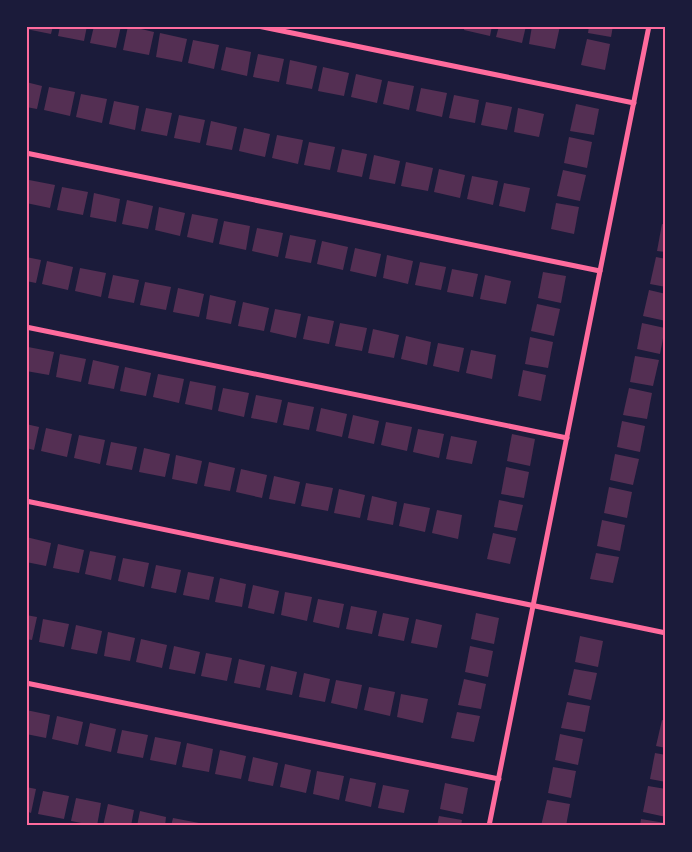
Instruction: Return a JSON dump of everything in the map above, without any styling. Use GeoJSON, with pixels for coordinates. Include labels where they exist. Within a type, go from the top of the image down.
{"type":"FeatureCollection","features":[{"type":"Feature","properties":{"kind":"street"},"geometry":{"type":"LineString","coordinates":[[258,26],[634,103]]}},
{"type":"Feature","properties":{"kind":"street"},"geometry":{"type":"LineString","coordinates":[[489,826],[649,26]]}},
{"type":"Feature","properties":{"kind":"street"},"geometry":{"type":"LineString","coordinates":[[26,153],[600,271]]}},
{"type":"Feature","properties":{"kind":"street"},"geometry":{"type":"LineString","coordinates":[[26,327],[567,438]]}},
{"type":"Feature","properties":{"kind":"street"},"geometry":{"type":"LineString","coordinates":[[26,501],[666,633]]}},
{"type":"Feature","properties":{"kind":"street"},"geometry":{"type":"LineString","coordinates":[[26,683],[499,779]]}},
{"type":"Feature","properties":{"kind":"building"},"geometry":{"type":"Polygon","coordinates":[[[26,26],[53,26],[51,34],[26,29],[26,26]]]}},
{"type":"Feature","properties":{"kind":"building"},"geometry":{"type":"Polygon","coordinates":[[[60,26],[87,26],[84,41],[58,36],[60,26]]]}},
{"type":"Feature","properties":{"kind":"building"},"geometry":{"type":"Polygon","coordinates":[[[94,26],[121,26],[116,48],[90,43],[94,26]]]}},
{"type":"Feature","properties":{"kind":"building"},"geometry":{"type":"Polygon","coordinates":[[[128,26],[154,32],[149,55],[123,50],[128,26]]]}},
{"type":"Feature","properties":{"kind":"building"},"geometry":{"type":"Polygon","coordinates":[[[465,26],[492,26],[490,36],[464,30],[465,26]]]}},
{"type":"Feature","properties":{"kind":"building"},"geometry":{"type":"Polygon","coordinates":[[[499,26],[526,26],[522,43],[496,37],[499,26]]]}},
{"type":"Feature","properties":{"kind":"building"},"geometry":{"type":"Polygon","coordinates":[[[532,26],[560,26],[555,49],[529,44],[532,26]]]}},
{"type":"Feature","properties":{"kind":"building"},"geometry":{"type":"Polygon","coordinates":[[[589,26],[613,26],[611,37],[588,33],[589,26]]]}},
{"type":"Feature","properties":{"kind":"building"},"geometry":{"type":"Polygon","coordinates":[[[160,33],[187,39],[182,62],[156,57],[160,33]]]}},
{"type":"Feature","properties":{"kind":"building"},"geometry":{"type":"Polygon","coordinates":[[[587,39],[610,44],[605,70],[581,65],[587,39]]]}},
{"type":"Feature","properties":{"kind":"building"},"geometry":{"type":"Polygon","coordinates":[[[193,40],[219,45],[214,69],[188,63],[193,40]]]}},
{"type":"Feature","properties":{"kind":"building"},"geometry":{"type":"Polygon","coordinates":[[[226,47],[251,52],[247,76],[221,70],[226,47]]]}},
{"type":"Feature","properties":{"kind":"building"},"geometry":{"type":"Polygon","coordinates":[[[258,54],[284,59],[279,82],[253,77],[258,54]]]}},
{"type":"Feature","properties":{"kind":"building"},"geometry":{"type":"Polygon","coordinates":[[[290,60],[317,66],[312,89],[286,84],[290,60]]]}},
{"type":"Feature","properties":{"kind":"building"},"geometry":{"type":"Polygon","coordinates":[[[323,67],[349,73],[344,96],[318,91],[323,67]]]}},
{"type":"Feature","properties":{"kind":"building"},"geometry":{"type":"Polygon","coordinates":[[[356,74],[382,80],[377,103],[351,97],[356,74]]]}},
{"type":"Feature","properties":{"kind":"building"},"geometry":{"type":"Polygon","coordinates":[[[388,81],[414,86],[409,110],[383,104],[388,81]]]}},
{"type":"Feature","properties":{"kind":"building"},"geometry":{"type":"Polygon","coordinates":[[[26,82],[42,86],[37,109],[26,107],[26,82]]]}},
{"type":"Feature","properties":{"kind":"building"},"geometry":{"type":"Polygon","coordinates":[[[49,87],[75,92],[70,116],[44,110],[49,87]]]}},
{"type":"Feature","properties":{"kind":"building"},"geometry":{"type":"Polygon","coordinates":[[[421,88],[447,93],[442,117],[416,111],[421,88]]]}},
{"type":"Feature","properties":{"kind":"building"},"geometry":{"type":"Polygon","coordinates":[[[81,94],[107,99],[102,123],[76,117],[81,94]]]}},
{"type":"Feature","properties":{"kind":"building"},"geometry":{"type":"Polygon","coordinates":[[[454,95],[479,100],[475,123],[449,118],[454,95]]]}},
{"type":"Feature","properties":{"kind":"building"},"geometry":{"type":"Polygon","coordinates":[[[114,101],[139,106],[135,130],[109,124],[114,101]]]}},
{"type":"Feature","properties":{"kind":"building"},"geometry":{"type":"Polygon","coordinates":[[[486,102],[512,107],[507,130],[481,125],[486,102]]]}},
{"type":"Feature","properties":{"kind":"building"},"geometry":{"type":"Polygon","coordinates":[[[576,104],[599,109],[594,135],[570,131],[576,104]]]}},
{"type":"Feature","properties":{"kind":"building"},"geometry":{"type":"Polygon","coordinates":[[[146,108],[172,113],[167,136],[141,131],[146,108]]]}},
{"type":"Feature","properties":{"kind":"building"},"geometry":{"type":"Polygon","coordinates":[[[518,108],[544,114],[539,137],[514,132],[518,108]]]}},
{"type":"Feature","properties":{"kind":"building"},"geometry":{"type":"Polygon","coordinates":[[[179,115],[205,120],[200,143],[174,138],[179,115]]]}},
{"type":"Feature","properties":{"kind":"building"},"geometry":{"type":"Polygon","coordinates":[[[211,121],[237,127],[232,150],[206,145],[211,121]]]}},
{"type":"Feature","properties":{"kind":"building"},"geometry":{"type":"Polygon","coordinates":[[[244,128],[270,134],[265,157],[239,151],[244,128]]]}},
{"type":"Feature","properties":{"kind":"building"},"geometry":{"type":"Polygon","coordinates":[[[277,135],[303,140],[298,164],[272,158],[277,135]]]}},
{"type":"Feature","properties":{"kind":"building"},"geometry":{"type":"Polygon","coordinates":[[[569,137],[592,142],[587,168],[564,163],[569,137]]]}},
{"type":"Feature","properties":{"kind":"building"},"geometry":{"type":"Polygon","coordinates":[[[309,142],[335,147],[330,170],[304,165],[309,142]]]}},
{"type":"Feature","properties":{"kind":"building"},"geometry":{"type":"Polygon","coordinates":[[[342,149],[367,154],[362,177],[337,172],[342,149]]]}},
{"type":"Feature","properties":{"kind":"building"},"geometry":{"type":"Polygon","coordinates":[[[374,155],[400,161],[395,184],[369,179],[374,155]]]}},
{"type":"Feature","properties":{"kind":"building"},"geometry":{"type":"Polygon","coordinates":[[[406,162],[433,168],[428,191],[401,186],[406,162]]]}},
{"type":"Feature","properties":{"kind":"building"},"geometry":{"type":"Polygon","coordinates":[[[439,169],[465,175],[460,198],[434,192],[439,169]]]}},
{"type":"Feature","properties":{"kind":"building"},"geometry":{"type":"Polygon","coordinates":[[[563,170],[586,175],[580,201],[557,196],[563,170]]]}},
{"type":"Feature","properties":{"kind":"building"},"geometry":{"type":"Polygon","coordinates":[[[472,176],[498,181],[493,205],[467,199],[472,176]]]}},
{"type":"Feature","properties":{"kind":"building"},"geometry":{"type":"Polygon","coordinates":[[[29,180],[55,185],[50,208],[26,203],[29,180]]]}},
{"type":"Feature","properties":{"kind":"building"},"geometry":{"type":"Polygon","coordinates":[[[504,183],[530,188],[525,212],[499,206],[504,183]]]}},
{"type":"Feature","properties":{"kind":"building"},"geometry":{"type":"Polygon","coordinates":[[[62,187],[88,192],[83,215],[57,210],[62,187]]]}},
{"type":"Feature","properties":{"kind":"building"},"geometry":{"type":"Polygon","coordinates":[[[94,193],[120,199],[116,222],[90,217],[94,193]]]}},
{"type":"Feature","properties":{"kind":"building"},"geometry":{"type":"Polygon","coordinates":[[[127,200],[153,206],[148,229],[122,224],[127,200]]]}},
{"type":"Feature","properties":{"kind":"building"},"geometry":{"type":"Polygon","coordinates":[[[556,203],[579,207],[574,234],[551,229],[556,203]]]}},
{"type":"Feature","properties":{"kind":"building"},"geometry":{"type":"Polygon","coordinates":[[[159,207],[185,213],[180,236],[155,230],[159,207]]]}},
{"type":"Feature","properties":{"kind":"building"},"geometry":{"type":"Polygon","coordinates":[[[192,214],[218,219],[213,243],[187,237],[192,214]]]}},
{"type":"Feature","properties":{"kind":"building"},"geometry":{"type":"Polygon","coordinates":[[[224,221],[250,226],[246,250],[219,244],[224,221]]]}},
{"type":"Feature","properties":{"kind":"building"},"geometry":{"type":"Polygon","coordinates":[[[662,224],[666,225],[666,252],[657,251],[662,224]]]}},
{"type":"Feature","properties":{"kind":"building"},"geometry":{"type":"Polygon","coordinates":[[[257,228],[283,233],[278,257],[252,251],[257,228]]]}},
{"type":"Feature","properties":{"kind":"building"},"geometry":{"type":"Polygon","coordinates":[[[290,235],[316,240],[311,263],[285,258],[290,235]]]}},
{"type":"Feature","properties":{"kind":"building"},"geometry":{"type":"Polygon","coordinates":[[[322,241],[348,247],[343,270],[317,264],[322,241]]]}},
{"type":"Feature","properties":{"kind":"building"},"geometry":{"type":"Polygon","coordinates":[[[355,248],[381,254],[376,277],[350,271],[355,248]]]}},
{"type":"Feature","properties":{"kind":"building"},"geometry":{"type":"Polygon","coordinates":[[[387,255],[413,261],[408,284],[383,278],[387,255]]]}},
{"type":"Feature","properties":{"kind":"building"},"geometry":{"type":"Polygon","coordinates":[[[26,257],[41,260],[36,283],[26,281],[26,257]]]}},
{"type":"Feature","properties":{"kind":"building"},"geometry":{"type":"Polygon","coordinates":[[[656,257],[666,259],[666,287],[650,284],[656,257]]]}},
{"type":"Feature","properties":{"kind":"building"},"geometry":{"type":"Polygon","coordinates":[[[47,261],[73,267],[68,290],[42,284],[47,261]]]}},
{"type":"Feature","properties":{"kind":"building"},"geometry":{"type":"Polygon","coordinates":[[[420,262],[446,267],[441,290],[415,285],[420,262]]]}},
{"type":"Feature","properties":{"kind":"building"},"geometry":{"type":"Polygon","coordinates":[[[80,268],[106,273],[101,297],[75,291],[80,268]]]}},
{"type":"Feature","properties":{"kind":"building"},"geometry":{"type":"Polygon","coordinates":[[[452,269],[478,274],[473,297],[447,292],[452,269]]]}},
{"type":"Feature","properties":{"kind":"building"},"geometry":{"type":"Polygon","coordinates":[[[543,272],[566,276],[561,303],[538,298],[543,272]]]}},
{"type":"Feature","properties":{"kind":"building"},"geometry":{"type":"Polygon","coordinates":[[[113,275],[139,280],[134,303],[108,298],[113,275]]]}},
{"type":"Feature","properties":{"kind":"building"},"geometry":{"type":"Polygon","coordinates":[[[485,275],[511,281],[506,304],[480,299],[485,275]]]}},
{"type":"Feature","properties":{"kind":"building"},"geometry":{"type":"Polygon","coordinates":[[[145,282],[171,287],[166,310],[140,305],[145,282]]]}},
{"type":"Feature","properties":{"kind":"building"},"geometry":{"type":"Polygon","coordinates":[[[178,288],[204,294],[199,317],[173,312],[178,288]]]}},
{"type":"Feature","properties":{"kind":"building"},"geometry":{"type":"Polygon","coordinates":[[[649,290],[666,294],[666,321],[643,316],[649,290]]]}},
{"type":"Feature","properties":{"kind":"building"},"geometry":{"type":"Polygon","coordinates":[[[210,295],[236,301],[231,324],[206,319],[210,295]]]}},
{"type":"Feature","properties":{"kind":"building"},"geometry":{"type":"Polygon","coordinates":[[[243,302],[269,308],[264,331],[238,326],[243,302]]]}},
{"type":"Feature","properties":{"kind":"building"},"geometry":{"type":"Polygon","coordinates":[[[537,304],[560,309],[554,336],[531,331],[537,304]]]}},
{"type":"Feature","properties":{"kind":"building"},"geometry":{"type":"Polygon","coordinates":[[[275,309],[301,314],[296,338],[270,332],[275,309]]]}},
{"type":"Feature","properties":{"kind":"building"},"geometry":{"type":"Polygon","coordinates":[[[308,316],[334,321],[329,344],[303,339],[308,316]]]}},
{"type":"Feature","properties":{"kind":"building"},"geometry":{"type":"Polygon","coordinates":[[[340,323],[367,328],[362,351],[335,346],[340,323]]]}},
{"type":"Feature","properties":{"kind":"building"},"geometry":{"type":"Polygon","coordinates":[[[642,323],[665,328],[660,354],[637,349],[642,323]]]}},
{"type":"Feature","properties":{"kind":"building"},"geometry":{"type":"Polygon","coordinates":[[[373,329],[399,335],[394,358],[368,353],[373,329]]]}},
{"type":"Feature","properties":{"kind":"building"},"geometry":{"type":"Polygon","coordinates":[[[406,336],[431,342],[427,365],[401,359],[406,336]]]}},
{"type":"Feature","properties":{"kind":"building"},"geometry":{"type":"Polygon","coordinates":[[[530,337],[553,342],[548,368],[525,364],[530,337]]]}},
{"type":"Feature","properties":{"kind":"building"},"geometry":{"type":"Polygon","coordinates":[[[438,343],[464,348],[459,372],[433,366],[438,343]]]}},
{"type":"Feature","properties":{"kind":"building"},"geometry":{"type":"Polygon","coordinates":[[[28,347],[54,352],[49,375],[26,371],[28,347]]]}},
{"type":"Feature","properties":{"kind":"building"},"geometry":{"type":"Polygon","coordinates":[[[471,350],[496,355],[492,379],[466,373],[471,350]]]}},
{"type":"Feature","properties":{"kind":"building"},"geometry":{"type":"Polygon","coordinates":[[[60,354],[86,359],[81,382],[56,377],[60,354]]]}},
{"type":"Feature","properties":{"kind":"building"},"geometry":{"type":"Polygon","coordinates":[[[635,356],[659,360],[653,386],[630,382],[635,356]]]}},
{"type":"Feature","properties":{"kind":"building"},"geometry":{"type":"Polygon","coordinates":[[[93,360],[119,366],[114,389],[88,384],[93,360]]]}},
{"type":"Feature","properties":{"kind":"building"},"geometry":{"type":"Polygon","coordinates":[[[125,367],[151,373],[146,396],[120,391],[125,367]]]}},
{"type":"Feature","properties":{"kind":"building"},"geometry":{"type":"Polygon","coordinates":[[[523,370],[546,375],[541,401],[518,396],[523,370]]]}},
{"type":"Feature","properties":{"kind":"building"},"geometry":{"type":"Polygon","coordinates":[[[158,374],[184,379],[179,403],[153,397],[158,374]]]}},
{"type":"Feature","properties":{"kind":"building"},"geometry":{"type":"Polygon","coordinates":[[[190,381],[216,386],[212,410],[185,404],[190,381]]]}},
{"type":"Feature","properties":{"kind":"building"},"geometry":{"type":"Polygon","coordinates":[[[223,388],[249,393],[244,417],[218,411],[223,388]]]}},
{"type":"Feature","properties":{"kind":"building"},"geometry":{"type":"Polygon","coordinates":[[[629,388],[652,393],[647,419],[623,415],[629,388]]]}},
{"type":"Feature","properties":{"kind":"building"},"geometry":{"type":"Polygon","coordinates":[[[256,395],[282,400],[277,423],[251,418],[256,395]]]}},
{"type":"Feature","properties":{"kind":"building"},"geometry":{"type":"Polygon","coordinates":[[[288,402],[314,407],[309,430],[283,425],[288,402]]]}},
{"type":"Feature","properties":{"kind":"building"},"geometry":{"type":"Polygon","coordinates":[[[321,408],[347,414],[342,437],[316,431],[321,408]]]}},
{"type":"Feature","properties":{"kind":"building"},"geometry":{"type":"Polygon","coordinates":[[[353,415],[379,421],[374,444],[348,438],[353,415]]]}},
{"type":"Feature","properties":{"kind":"building"},"geometry":{"type":"Polygon","coordinates":[[[622,421],[645,426],[640,452],[617,447],[622,421]]]}},
{"type":"Feature","properties":{"kind":"building"},"geometry":{"type":"Polygon","coordinates":[[[386,422],[412,427],[407,451],[381,445],[386,422]]]}},
{"type":"Feature","properties":{"kind":"building"},"geometry":{"type":"Polygon","coordinates":[[[26,424],[39,427],[34,450],[26,448],[26,424]]]}},
{"type":"Feature","properties":{"kind":"building"},"geometry":{"type":"Polygon","coordinates":[[[46,428],[72,434],[67,457],[41,451],[46,428]]]}},
{"type":"Feature","properties":{"kind":"building"},"geometry":{"type":"Polygon","coordinates":[[[418,429],[444,434],[439,458],[413,452],[418,429]]]}},
{"type":"Feature","properties":{"kind":"building"},"geometry":{"type":"Polygon","coordinates":[[[512,434],[535,439],[530,466],[507,461],[512,434]]]}},
{"type":"Feature","properties":{"kind":"building"},"geometry":{"type":"Polygon","coordinates":[[[79,435],[105,440],[100,464],[74,458],[79,435]]]}},
{"type":"Feature","properties":{"kind":"building"},"geometry":{"type":"Polygon","coordinates":[[[451,436],[477,441],[472,464],[446,459],[451,436]]]}},
{"type":"Feature","properties":{"kind":"building"},"geometry":{"type":"Polygon","coordinates":[[[111,442],[137,447],[132,470],[106,465],[111,442]]]}},
{"type":"Feature","properties":{"kind":"building"},"geometry":{"type":"Polygon","coordinates":[[[144,448],[170,454],[165,477],[139,472],[144,448]]]}},
{"type":"Feature","properties":{"kind":"building"},"geometry":{"type":"Polygon","coordinates":[[[615,454],[639,459],[633,485],[610,480],[615,454]]]}},
{"type":"Feature","properties":{"kind":"building"},"geometry":{"type":"Polygon","coordinates":[[[176,455],[202,461],[197,484],[172,479],[176,455]]]}},
{"type":"Feature","properties":{"kind":"building"},"geometry":{"type":"Polygon","coordinates":[[[209,462],[235,468],[230,491],[204,486],[209,462]]]}},
{"type":"Feature","properties":{"kind":"building"},"geometry":{"type":"Polygon","coordinates":[[[506,467],[529,472],[524,498],[501,494],[506,467]]]}},
{"type":"Feature","properties":{"kind":"building"},"geometry":{"type":"Polygon","coordinates":[[[241,469],[267,475],[262,498],[236,492],[241,469]]]}},
{"type":"Feature","properties":{"kind":"building"},"geometry":{"type":"Polygon","coordinates":[[[274,476],[300,482],[295,504],[269,499],[274,476]]]}},
{"type":"Feature","properties":{"kind":"building"},"geometry":{"type":"Polygon","coordinates":[[[306,483],[333,488],[328,511],[301,506],[306,483]]]}},
{"type":"Feature","properties":{"kind":"building"},"geometry":{"type":"Polygon","coordinates":[[[609,487],[632,492],[627,518],[604,513],[609,487]]]}},
{"type":"Feature","properties":{"kind":"building"},"geometry":{"type":"Polygon","coordinates":[[[339,489],[365,495],[360,518],[334,513],[339,489]]]}},
{"type":"Feature","properties":{"kind":"building"},"geometry":{"type":"Polygon","coordinates":[[[372,496],[397,502],[393,525],[367,520],[372,496]]]}},
{"type":"Feature","properties":{"kind":"building"},"geometry":{"type":"Polygon","coordinates":[[[499,500],[523,505],[517,531],[494,527],[499,500]]]}},
{"type":"Feature","properties":{"kind":"building"},"geometry":{"type":"Polygon","coordinates":[[[404,503],[430,508],[425,532],[399,526],[404,503]]]}},
{"type":"Feature","properties":{"kind":"building"},"geometry":{"type":"Polygon","coordinates":[[[437,510],[462,515],[458,539],[432,533],[437,510]]]}},
{"type":"Feature","properties":{"kind":"building"},"geometry":{"type":"Polygon","coordinates":[[[602,520],[625,525],[620,551],[597,546],[602,520]]]}},
{"type":"Feature","properties":{"kind":"building"},"geometry":{"type":"Polygon","coordinates":[[[493,533],[516,538],[510,564],[487,559],[493,533]]]}},
{"type":"Feature","properties":{"kind":"building"},"geometry":{"type":"Polygon","coordinates":[[[26,537],[51,543],[46,566],[26,562],[26,537]]]}},
{"type":"Feature","properties":{"kind":"building"},"geometry":{"type":"Polygon","coordinates":[[[58,544],[84,550],[79,573],[53,568],[58,544]]]}},
{"type":"Feature","properties":{"kind":"building"},"geometry":{"type":"Polygon","coordinates":[[[90,551],[116,556],[111,580],[85,574],[90,551]]]}},
{"type":"Feature","properties":{"kind":"building"},"geometry":{"type":"Polygon","coordinates":[[[596,553],[619,557],[613,583],[590,579],[596,553]]]}},
{"type":"Feature","properties":{"kind":"building"},"geometry":{"type":"Polygon","coordinates":[[[123,558],[149,563],[144,587],[118,581],[123,558]]]}},
{"type":"Feature","properties":{"kind":"building"},"geometry":{"type":"Polygon","coordinates":[[[156,565],[181,570],[176,593],[151,588],[156,565]]]}},
{"type":"Feature","properties":{"kind":"building"},"geometry":{"type":"Polygon","coordinates":[[[188,572],[214,577],[209,600],[183,595],[188,572]]]}},
{"type":"Feature","properties":{"kind":"building"},"geometry":{"type":"Polygon","coordinates":[[[220,578],[246,584],[242,607],[215,602],[220,578]]]}},
{"type":"Feature","properties":{"kind":"building"},"geometry":{"type":"Polygon","coordinates":[[[253,585],[279,591],[274,614],[248,608],[253,585]]]}},
{"type":"Feature","properties":{"kind":"building"},"geometry":{"type":"Polygon","coordinates":[[[285,592],[312,597],[307,621],[281,615],[285,592]]]}},
{"type":"Feature","properties":{"kind":"building"},"geometry":{"type":"Polygon","coordinates":[[[318,599],[344,604],[339,628],[313,622],[318,599]]]}},
{"type":"Feature","properties":{"kind":"building"},"geometry":{"type":"Polygon","coordinates":[[[351,606],[377,611],[372,634],[346,629],[351,606]]]}},
{"type":"Feature","properties":{"kind":"building"},"geometry":{"type":"Polygon","coordinates":[[[383,613],[409,618],[404,641],[378,636],[383,613]]]}},
{"type":"Feature","properties":{"kind":"building"},"geometry":{"type":"Polygon","coordinates":[[[476,613],[499,618],[494,644],[471,639],[476,613]]]}},
{"type":"Feature","properties":{"kind":"building"},"geometry":{"type":"Polygon","coordinates":[[[26,615],[37,617],[32,640],[26,639],[26,615]]]}},
{"type":"Feature","properties":{"kind":"building"},"geometry":{"type":"Polygon","coordinates":[[[43,619],[69,624],[64,647],[39,642],[43,619]]]}},
{"type":"Feature","properties":{"kind":"building"},"geometry":{"type":"Polygon","coordinates":[[[416,619],[442,625],[437,648],[411,643],[416,619]]]}},
{"type":"Feature","properties":{"kind":"building"},"geometry":{"type":"Polygon","coordinates":[[[76,625],[102,631],[97,654],[71,649],[76,625]]]}},
{"type":"Feature","properties":{"kind":"building"},"geometry":{"type":"Polygon","coordinates":[[[108,632],[135,638],[130,661],[104,656],[108,632]]]}},
{"type":"Feature","properties":{"kind":"building"},"geometry":{"type":"Polygon","coordinates":[[[580,636],[603,641],[598,667],[575,662],[580,636]]]}},
{"type":"Feature","properties":{"kind":"building"},"geometry":{"type":"Polygon","coordinates":[[[141,639],[167,645],[162,668],[136,662],[141,639]]]}},
{"type":"Feature","properties":{"kind":"building"},"geometry":{"type":"Polygon","coordinates":[[[174,646],[200,652],[195,674],[169,669],[174,646]]]}},
{"type":"Feature","properties":{"kind":"building"},"geometry":{"type":"Polygon","coordinates":[[[470,646],[493,651],[488,677],[465,672],[470,646]]]}},
{"type":"Feature","properties":{"kind":"building"},"geometry":{"type":"Polygon","coordinates":[[[206,653],[232,658],[227,681],[201,676],[206,653]]]}},
{"type":"Feature","properties":{"kind":"building"},"geometry":{"type":"Polygon","coordinates":[[[239,659],[265,665],[260,688],[234,683],[239,659]]]}},
{"type":"Feature","properties":{"kind":"building"},"geometry":{"type":"Polygon","coordinates":[[[271,666],[297,672],[292,695],[266,690],[271,666]]]}},
{"type":"Feature","properties":{"kind":"building"},"geometry":{"type":"Polygon","coordinates":[[[574,669],[597,673],[591,700],[568,695],[574,669]]]}},
{"type":"Feature","properties":{"kind":"building"},"geometry":{"type":"Polygon","coordinates":[[[304,673],[330,679],[325,702],[299,697],[304,673]]]}},
{"type":"Feature","properties":{"kind":"building"},"geometry":{"type":"Polygon","coordinates":[[[464,679],[486,684],[481,709],[458,705],[464,679]]]}},
{"type":"Feature","properties":{"kind":"building"},"geometry":{"type":"Polygon","coordinates":[[[336,680],[362,685],[357,709],[331,703],[336,680]]]}},
{"type":"Feature","properties":{"kind":"building"},"geometry":{"type":"Polygon","coordinates":[[[369,687],[395,692],[390,716],[364,710],[369,687]]]}},
{"type":"Feature","properties":{"kind":"building"},"geometry":{"type":"Polygon","coordinates":[[[401,694],[428,699],[423,723],[397,717],[401,694]]]}},
{"type":"Feature","properties":{"kind":"building"},"geometry":{"type":"Polygon","coordinates":[[[567,702],[590,706],[585,732],[561,728],[567,702]]]}},
{"type":"Feature","properties":{"kind":"building"},"geometry":{"type":"Polygon","coordinates":[[[26,710],[50,715],[46,738],[26,734],[26,710]]]}},
{"type":"Feature","properties":{"kind":"building"},"geometry":{"type":"Polygon","coordinates":[[[457,712],[480,716],[474,742],[451,738],[457,712]]]}},
{"type":"Feature","properties":{"kind":"building"},"geometry":{"type":"Polygon","coordinates":[[[57,716],[83,722],[78,745],[52,739],[57,716]]]}},
{"type":"Feature","properties":{"kind":"building"},"geometry":{"type":"Polygon","coordinates":[[[662,720],[666,721],[666,748],[656,746],[662,720]]]}},
{"type":"Feature","properties":{"kind":"building"},"geometry":{"type":"Polygon","coordinates":[[[90,723],[116,729],[111,752],[85,746],[90,723]]]}},
{"type":"Feature","properties":{"kind":"building"},"geometry":{"type":"Polygon","coordinates":[[[122,730],[148,735],[143,758],[117,753],[122,730]]]}},
{"type":"Feature","properties":{"kind":"building"},"geometry":{"type":"Polygon","coordinates":[[[560,734],[583,739],[578,765],[555,760],[560,734]]]}},
{"type":"Feature","properties":{"kind":"building"},"geometry":{"type":"Polygon","coordinates":[[[155,737],[181,742],[176,765],[150,760],[155,737]]]}},
{"type":"Feature","properties":{"kind":"building"},"geometry":{"type":"Polygon","coordinates":[[[187,743],[213,749],[209,772],[182,767],[187,743]]]}},
{"type":"Feature","properties":{"kind":"building"},"geometry":{"type":"Polygon","coordinates":[[[220,750],[246,756],[241,779],[215,774],[220,750]]]}},
{"type":"Feature","properties":{"kind":"building"},"geometry":{"type":"Polygon","coordinates":[[[655,753],[666,755],[666,782],[650,779],[655,753]]]}},
{"type":"Feature","properties":{"kind":"building"},"geometry":{"type":"Polygon","coordinates":[[[253,757],[278,763],[273,786],[248,781],[253,757]]]}},
{"type":"Feature","properties":{"kind":"building"},"geometry":{"type":"Polygon","coordinates":[[[285,764],[311,770],[306,793],[280,787],[285,764]]]}},
{"type":"Feature","properties":{"kind":"building"},"geometry":{"type":"Polygon","coordinates":[[[553,767],[576,771],[571,798],[548,793],[553,767]]]}},
{"type":"Feature","properties":{"kind":"building"},"geometry":{"type":"Polygon","coordinates":[[[317,771],[344,776],[339,800],[313,794],[317,771]]]}},
{"type":"Feature","properties":{"kind":"building"},"geometry":{"type":"Polygon","coordinates":[[[350,778],[376,783],[371,807],[345,801],[350,778]]]}},
{"type":"Feature","properties":{"kind":"building"},"geometry":{"type":"Polygon","coordinates":[[[445,783],[468,788],[463,814],[440,809],[445,783]]]}},
{"type":"Feature","properties":{"kind":"building"},"geometry":{"type":"Polygon","coordinates":[[[383,785],[409,790],[404,813],[378,808],[383,785]]]}},
{"type":"Feature","properties":{"kind":"building"},"geometry":{"type":"Polygon","coordinates":[[[648,786],[666,789],[666,817],[643,812],[648,786]]]}},
{"type":"Feature","properties":{"kind":"building"},"geometry":{"type":"Polygon","coordinates":[[[26,787],[36,789],[31,813],[26,811],[26,787]]]}},
{"type":"Feature","properties":{"kind":"building"},"geometry":{"type":"Polygon","coordinates":[[[43,791],[69,796],[64,819],[38,814],[43,791]]]}},
{"type":"Feature","properties":{"kind":"building"},"geometry":{"type":"Polygon","coordinates":[[[76,798],[101,803],[97,826],[71,821],[76,798]]]}},
{"type":"Feature","properties":{"kind":"building"},"geometry":{"type":"Polygon","coordinates":[[[547,800],[570,804],[566,826],[541,826],[547,800]]]}},
{"type":"Feature","properties":{"kind":"building"},"geometry":{"type":"Polygon","coordinates":[[[108,804],[134,810],[131,826],[103,826],[108,804]]]}},
{"type":"Feature","properties":{"kind":"building"},"geometry":{"type":"Polygon","coordinates":[[[140,811],[166,817],[165,826],[137,826],[140,811]]]}},
{"type":"Feature","properties":{"kind":"building"},"geometry":{"type":"Polygon","coordinates":[[[439,816],[462,820],[461,826],[437,826],[439,816]]]}},
{"type":"Feature","properties":{"kind":"building"},"geometry":{"type":"Polygon","coordinates":[[[173,818],[199,823],[199,826],[171,826],[173,818]]]}},
{"type":"Feature","properties":{"kind":"building"},"geometry":{"type":"Polygon","coordinates":[[[641,819],[665,823],[664,826],[640,826],[641,819]]]}}]}
